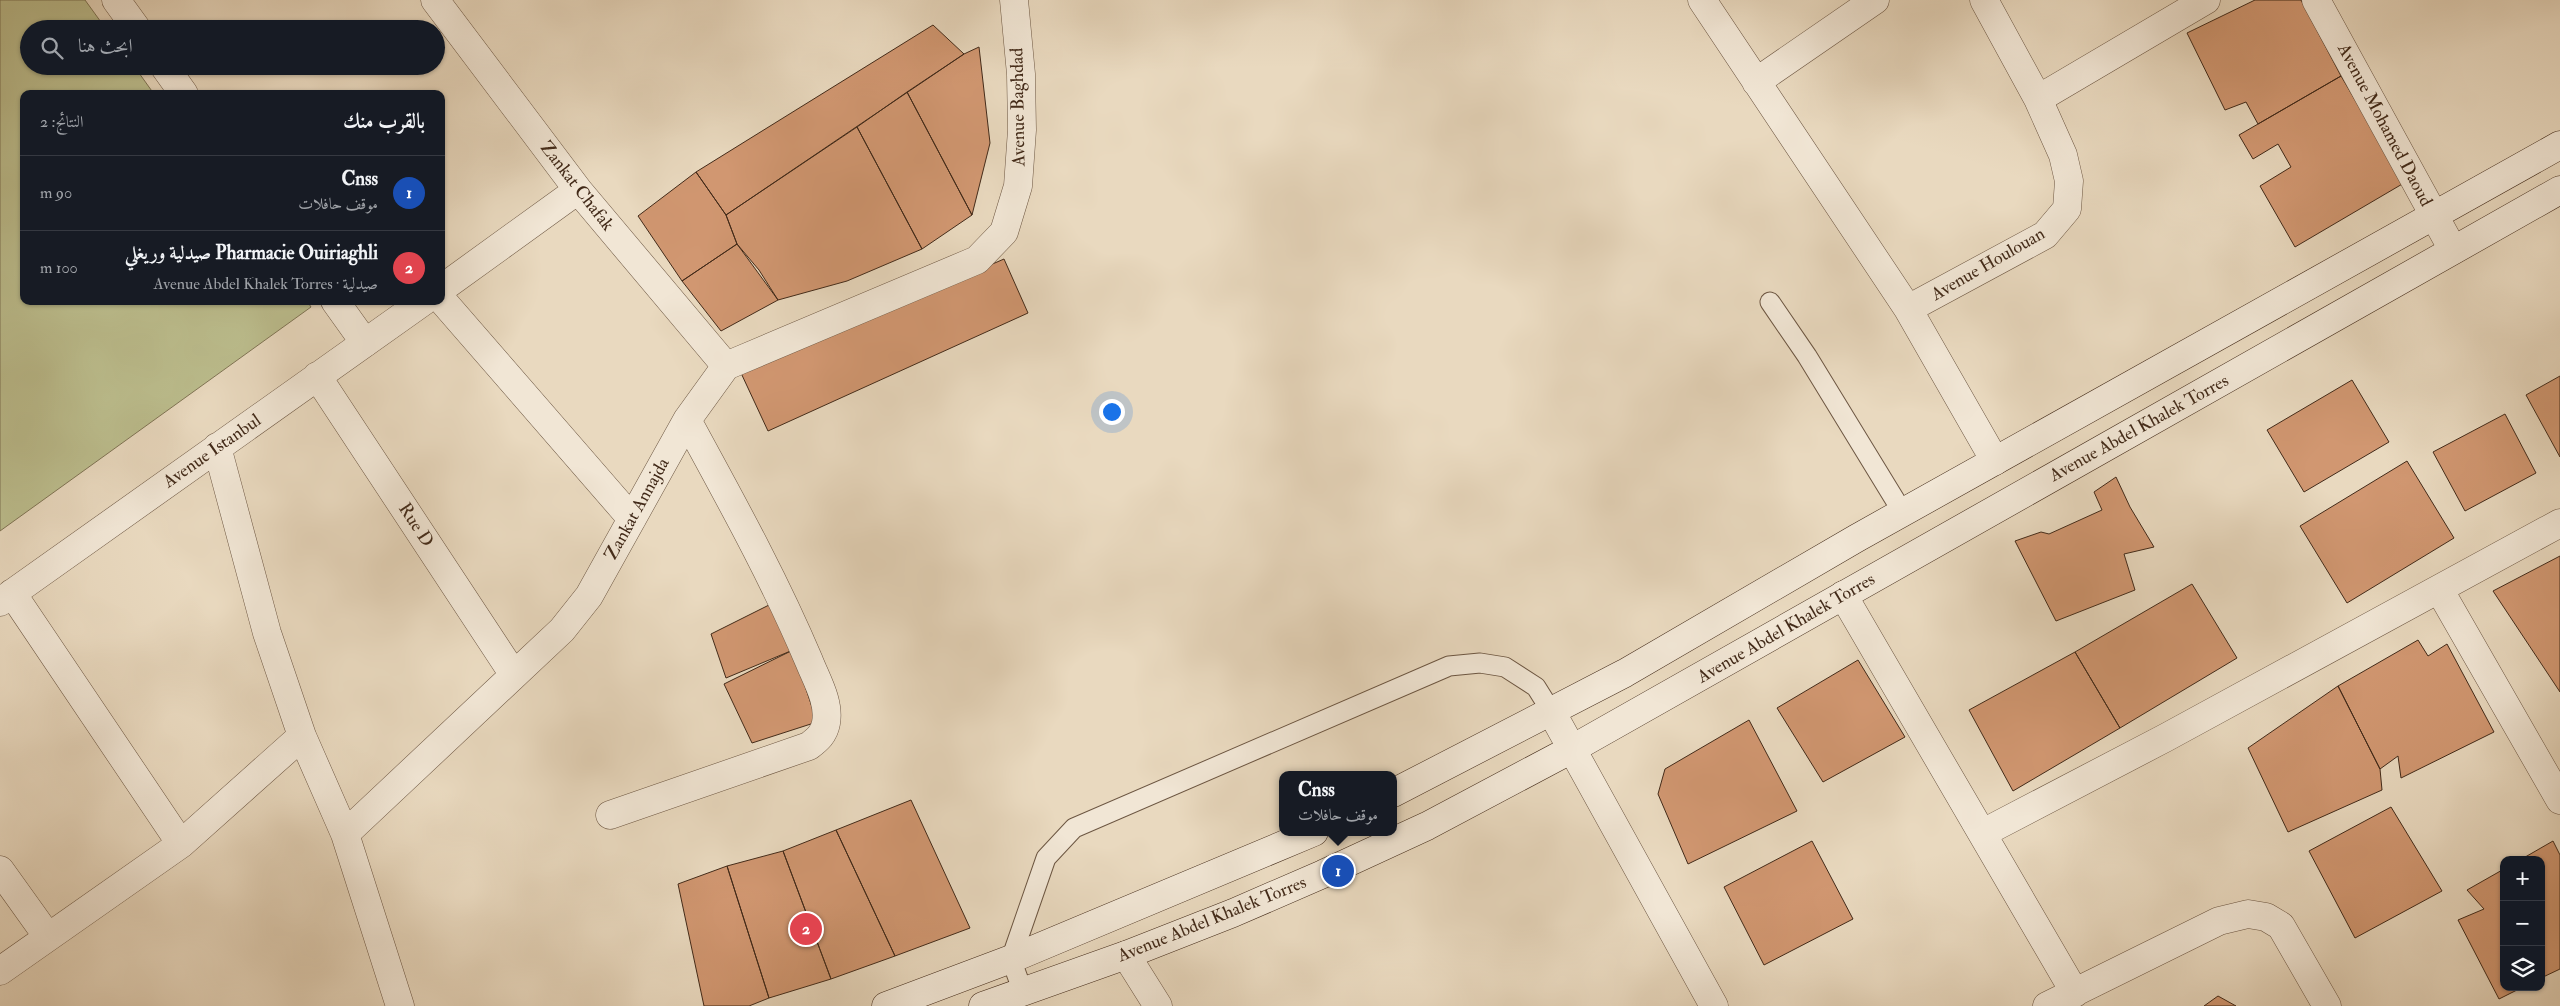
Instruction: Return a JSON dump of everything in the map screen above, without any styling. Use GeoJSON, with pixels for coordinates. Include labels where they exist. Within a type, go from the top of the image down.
{"type":"FeatureCollection","features":[{"type":"Feature","properties":{"kind":"street"},"geometry":{"type":"LineString","coordinates":[[116,0],[130,20]]}},
{"type":"Feature","properties":{"kind":"street","name":"Zankat Chafak"},"geometry":{"type":"LineString","coordinates":[[435,0],[578,190],[726,366]]}},
{"type":"Feature","properties":{"kind":"street","name":"Avenue Baghdad"},"geometry":{"type":"LineString","coordinates":[[726,366],[977,260],[1004,232],[1018,186],[1022,130],[1014,0]]}},
{"type":"Feature","properties":{"kind":"street"},"geometry":{"type":"LineString","coordinates":[[1702,0],[1908,309],[1995,461]]}},
{"type":"Feature","properties":{"kind":"street"},"geometry":{"type":"LineString","coordinates":[[1756,82],[1875,0]]}},
{"type":"Feature","properties":{"kind":"street","name":"Avenue Houlouan"},"geometry":{"type":"LineString","coordinates":[[1908,309],[2045,235],[2066,209],[2069,180],[2063,155],[2038,99],[1984,0]]}},
{"type":"Feature","properties":{"kind":"street"},"geometry":{"type":"LineString","coordinates":[[2038,99],[2206,0]]}},
{"type":"Feature","properties":{"kind":"street","name":"Avenue Mohamed Daoud"},"geometry":{"type":"LineString","coordinates":[[2316,0],[2454,250]]}},
{"type":"Feature","properties":{"kind":"street"},"geometry":{"type":"LineString","coordinates":[[170,75],[181,90]]}},
{"type":"Feature","properties":{"kind":"street"},"geometry":{"type":"LineString","coordinates":[[1397,791],[1625,673],[1995,461],[2560,145]]}},
{"type":"Feature","properties":{"kind":"street"},"geometry":{"type":"LineString","coordinates":[[445,286],[578,190]]}},
{"type":"Feature","properties":{"kind":"street","name":"Avenue Abdel Khalek Torres"},"geometry":{"type":"LineString","coordinates":[[983,1006],[1126,955],[1233,913],[1427,826],[1572,749],[2560,190]]}},
{"type":"Feature","properties":{"kind":"street"},"geometry":{"type":"LineString","coordinates":[[445,304],[632,519]]}},
{"type":"Feature","properties":{"kind":"street"},"geometry":{"type":"LineString","coordinates":[[338,305],[365,343]]}},
{"type":"Feature","properties":{"kind":"street","name":"Avenue Istanbul"},"geometry":{"type":"LineString","coordinates":[[6,597],[418,305]]}},
{"type":"Feature","properties":{"kind":"street","name":"Zankat Annajda"},"geometry":{"type":"LineString","coordinates":[[345,834],[562,630],[589,596],[686,420],[726,366]]}},
{"type":"Feature","properties":{"kind":"street","name":"Rue D"},"geometry":{"type":"LineString","coordinates":[[317,376],[514,675]]}},
{"type":"Feature","properties":{"kind":"street"},"geometry":{"type":"LineString","coordinates":[[610,815],[809,746],[822,736],[827,721],[825,701],[787,609],[750,534],[686,420]]}},
{"type":"Feature","properties":{"kind":"street"},"geometry":{"type":"LineString","coordinates":[[217,447],[267,632],[302,736],[345,834],[400,1006]]}},
{"type":"Feature","properties":{"kind":"street"},"geometry":{"type":"LineString","coordinates":[[1983,833],[2166,738],[2560,523]]}},
{"type":"Feature","properties":{"kind":"street"},"geometry":{"type":"LineString","coordinates":[[2439,589],[2560,800]]}},
{"type":"Feature","properties":{"kind":"street"},"geometry":{"type":"LineString","coordinates":[[1843,595],[2075,993]]}},
{"type":"Feature","properties":{"kind":"street"},"geometry":{"type":"LineString","coordinates":[[6,597],[181,844]]}},
{"type":"Feature","properties":{"kind":"street"},"geometry":{"type":"LineString","coordinates":[[1551,712],[1714,1006]]}},
{"type":"Feature","properties":{"kind":"street"},"geometry":{"type":"LineString","coordinates":[[0,971],[181,844],[302,736]]}},
{"type":"Feature","properties":{"kind":"street"},"geometry":{"type":"LineString","coordinates":[[886,1006],[1011,959],[1304,836]]}},
{"type":"Feature","properties":{"kind":"street"},"geometry":{"type":"LineString","coordinates":[[0,870],[48,938]]}},
{"type":"Feature","properties":{"kind":"street"},"geometry":{"type":"LineString","coordinates":[[2047,1006],[2219,920],[2248,914],[2266,917],[2281,926],[2327,1006]]}},
{"type":"Feature","properties":{"kind":"street"},"geometry":{"type":"LineString","coordinates":[[1126,955],[1158,1006]]}},
{"type":"Feature","properties":{"kind":"lane"},"geometry":{"type":"LineString","coordinates":[[1770,302],[1807,356],[1903,513]]}},
{"type":"Feature","properties":{"kind":"lane"},"geometry":{"type":"LineString","coordinates":[[1023,992],[1011,959],[1046,858],[1074,828],[1449,666],[1480,663],[1505,667],[1536,687],[1551,712]]}},
{"type":"Feature","properties":{"kind":"green space"},"geometry":{"type":"Polygon","coordinates":[[[0,0],[85,0],[99,20],[20,20],[20,75],[140,75],[151,90],[20,90],[20,305],[310,305],[311,307],[0,531],[0,0]]]}},
{"type":"Feature","properties":{"kind":"building"},"geometry":{"type":"Polygon","coordinates":[[[2255,0],[2301,0],[2341,76],[2258,124],[2246,102],[2225,110],[2187,33],[2255,0]]]}},
{"type":"Feature","properties":{"kind":"building"},"geometry":{"type":"Polygon","coordinates":[[[933,25],[964,54],[726,215],[696,172],[933,25]]]}},
{"type":"Feature","properties":{"kind":"building"},"geometry":{"type":"Polygon","coordinates":[[[979,47],[990,143],[972,215],[907,92],[964,54],[979,47]]]}},
{"type":"Feature","properties":{"kind":"building"},"geometry":{"type":"Polygon","coordinates":[[[2341,76],[2404,183],[2295,247],[2260,186],[2291,167],[2278,144],[2253,159],[2239,135],[2341,76]]]}},
{"type":"Feature","properties":{"kind":"building"},"geometry":{"type":"Polygon","coordinates":[[[907,92],[972,215],[922,249],[857,127],[907,92]]]}},
{"type":"Feature","properties":{"kind":"building"},"geometry":{"type":"Polygon","coordinates":[[[857,127],[922,249],[847,281],[778,300],[759,270],[737,244],[726,215],[857,127]]]}},
{"type":"Feature","properties":{"kind":"building"},"geometry":{"type":"Polygon","coordinates":[[[696,172],[726,215],[737,244],[682,281],[638,216],[696,172]]]}},
{"type":"Feature","properties":{"kind":"building"},"geometry":{"type":"Polygon","coordinates":[[[737,244],[778,300],[721,331],[682,281],[737,244]]]}},
{"type":"Feature","properties":{"kind":"building"},"geometry":{"type":"Polygon","coordinates":[[[1004,259],[1028,313],[768,431],[741,373],[1004,259]]]}},
{"type":"Feature","properties":{"kind":"building"},"geometry":{"type":"Polygon","coordinates":[[[2560,376],[2560,457],[2526,395],[2560,376]]]}},
{"type":"Feature","properties":{"kind":"building"},"geometry":{"type":"Polygon","coordinates":[[[2352,380],[2389,442],[2304,492],[2267,430],[2352,380]]]}},
{"type":"Feature","properties":{"kind":"building"},"geometry":{"type":"Polygon","coordinates":[[[2505,414],[2536,473],[2465,511],[2433,452],[2505,414]]]}},
{"type":"Feature","properties":{"kind":"building"},"geometry":{"type":"Polygon","coordinates":[[[2407,461],[2454,538],[2347,603],[2300,526],[2407,461]]]}},
{"type":"Feature","properties":{"kind":"building"},"geometry":{"type":"Polygon","coordinates":[[[2116,477],[2130,507],[2154,547],[2124,554],[2135,590],[2056,621],[2015,541],[2041,532],[2049,534],[2102,510],[2094,492],[2116,477]]]}},
{"type":"Feature","properties":{"kind":"building"},"geometry":{"type":"Polygon","coordinates":[[[2560,556],[2560,692],[2493,591],[2560,556]]]}},
{"type":"Feature","properties":{"kind":"building"},"geometry":{"type":"Polygon","coordinates":[[[2192,584],[2237,658],[2120,728],[2075,652],[2192,584]]]}},
{"type":"Feature","properties":{"kind":"building"},"geometry":{"type":"Polygon","coordinates":[[[773,603],[793,650],[726,678],[711,634],[773,603]]]}},
{"type":"Feature","properties":{"kind":"building"},"geometry":{"type":"Polygon","coordinates":[[[2418,640],[2428,656],[2447,644],[2494,732],[2401,778],[2398,756],[2380,769],[2338,686],[2418,640]]]}},
{"type":"Feature","properties":{"kind":"building"},"geometry":{"type":"Polygon","coordinates":[[[793,650],[817,722],[752,743],[724,684],[793,650]]]}},
{"type":"Feature","properties":{"kind":"building"},"geometry":{"type":"Polygon","coordinates":[[[2075,652],[2120,728],[2013,791],[1969,710],[2075,652]]]}},
{"type":"Feature","properties":{"kind":"building"},"geometry":{"type":"Polygon","coordinates":[[[1858,660],[1905,737],[1823,782],[1777,708],[1858,660]]]}},
{"type":"Feature","properties":{"kind":"building"},"geometry":{"type":"Polygon","coordinates":[[[2338,686],[2380,769],[2382,790],[2288,832],[2248,748],[2338,686]]]}},
{"type":"Feature","properties":{"kind":"building"},"geometry":{"type":"Polygon","coordinates":[[[1749,720],[1797,811],[1688,864],[1658,794],[1665,769],[1749,720]]]}},
{"type":"Feature","properties":{"kind":"building"},"geometry":{"type":"Polygon","coordinates":[[[911,800],[970,928],[895,956],[836,830],[911,800]]]}},
{"type":"Feature","properties":{"kind":"building"},"geometry":{"type":"Polygon","coordinates":[[[2391,807],[2442,891],[2355,938],[2309,851],[2391,807]]]}},
{"type":"Feature","properties":{"kind":"building"},"geometry":{"type":"Polygon","coordinates":[[[836,830],[895,956],[831,979],[783,851],[836,830]]]}},
{"type":"Feature","properties":{"kind":"building"},"geometry":{"type":"Polygon","coordinates":[[[1812,841],[1853,919],[1764,965],[1724,887],[1812,841]]]}},
{"type":"Feature","properties":{"kind":"building"},"geometry":{"type":"Polygon","coordinates":[[[2553,841],[2560,855],[2560,969],[2545,976],[2545,856],[2527,856],[2553,841]]]}},
{"type":"Feature","properties":{"kind":"building"},"geometry":{"type":"Polygon","coordinates":[[[783,851],[831,979],[769,998],[727,866],[783,851]]]}},
{"type":"Feature","properties":{"kind":"building"},"geometry":{"type":"Polygon","coordinates":[[[727,866],[769,998],[749,1006],[704,1006],[678,884],[727,866]]]}},
{"type":"Feature","properties":{"kind":"building"},"geometry":{"type":"Polygon","coordinates":[[[2500,871],[2500,991],[2515,991],[2499,999],[2458,920],[2484,909],[2467,890],[2500,871]]]}},
{"type":"Feature","properties":{"kind":"building"},"geometry":{"type":"Polygon","coordinates":[[[2218,996],[2236,1006],[2204,1006],[2218,996]]]}},
{"type":"Feature","properties":{"kind":"place","name":"Cnss"},"geometry":{"type":"Point","coordinates":[1338,871]}},
{"type":"Feature","properties":{"kind":"place","name":"Pharmacie Ouiriaghli صيدلية وريغلي"},"geometry":{"type":"Point","coordinates":[806,929]}}]}
